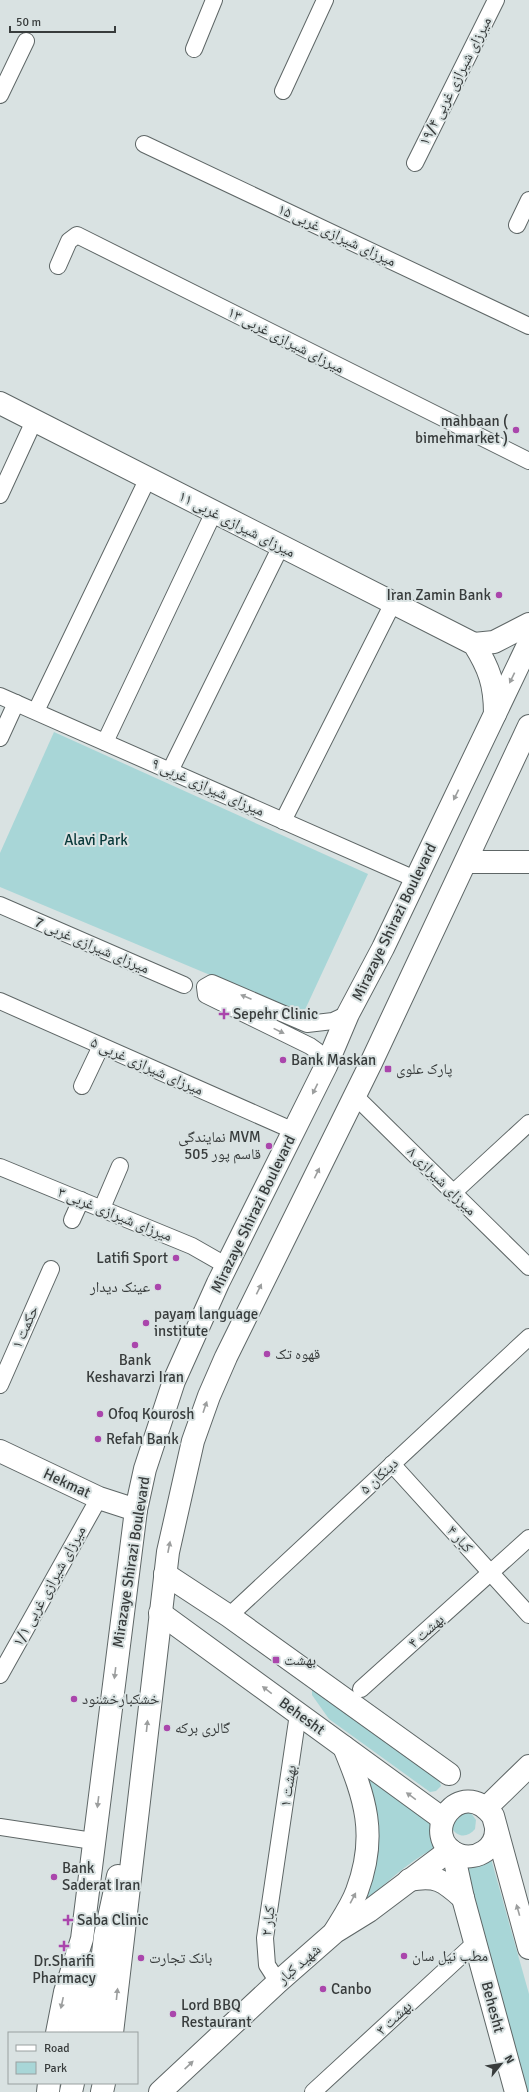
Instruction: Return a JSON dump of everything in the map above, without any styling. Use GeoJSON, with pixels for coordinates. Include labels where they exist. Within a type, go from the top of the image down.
{"type":"FeatureCollection","features":[{"type":"Feature","properties":{"kind":"main road","name":"میرزای شیرازی غربی ۱۱"},"geometry":{"type":"LineString","coordinates":[[0,403],[474,644]]}},
{"type":"Feature","properties":{"kind":"main road"},"geometry":{"type":"LineString","coordinates":[[495,714],[494,688],[490,673],[474,644],[494,642],[529,624]]}},
{"type":"Feature","properties":{"kind":"main road","name":"Mirazaye Shirazi Boulevard"},"geometry":{"type":"LineString","coordinates":[[57,2032],[65,1992],[82,1939],[93,1840],[136,1510],[145,1469],[174,1381],[227,1266],[326,1066],[348,1014],[529,643]]}},
{"type":"Feature","properties":{"kind":"main road"},"geometry":{"type":"LineString","coordinates":[[112,2032],[168,1552],[193,1441],[209,1396],[226,1358],[355,1096],[529,726]]}},
{"type":"Feature","properties":{"kind":"main road"},"geometry":{"type":"LineString","coordinates":[[466,862],[529,862]]}},
{"type":"Feature","properties":{"kind":"main road","name":"Hekmat"},"geometry":{"type":"LineString","coordinates":[[0,1451],[99,1498],[136,1510]]}},
{"type":"Feature","properties":{"kind":"main road"},"geometry":{"type":"LineString","coordinates":[[166,1574],[229,1616],[449,1774]]}},
{"type":"Feature","properties":{"kind":"main road","name":"Behesht"},"geometry":{"type":"LineString","coordinates":[[160,1613],[443,1819]]}},
{"type":"Feature","properties":{"kind":"main road"},"geometry":{"type":"LineString","coordinates":[[335,1932],[357,1892],[363,1873],[368,1834],[367,1811],[359,1784],[343,1746]]}},
{"type":"Feature","properties":{"kind":"main road"},"geometry":{"type":"LineString","coordinates":[[94,2032],[105,1936],[145,1749]]}},
{"type":"Feature","properties":{"kind":"main road"},"geometry":{"type":"LineString","coordinates":[[486,1808],[529,1766]]}},
{"type":"Feature","properties":{"kind":"main road"},"geometry":{"type":"LineString","coordinates":[[496,1830],[493,1843],[479,1855],[465,1856],[451,1851],[442,1837],[441,1828],[447,1811],[454,1805],[462,1802],[471,1801],[486,1808],[493,1816],[529,1948]]}},
{"type":"Feature","properties":{"kind":"main road","name":"Behesht"},"geometry":{"type":"LineString","coordinates":[[451,1851],[516,2092]]}},
{"type":"Feature","properties":{"kind":"main road","name":"شهید کبار"},"geometry":{"type":"LineString","coordinates":[[160,2092],[278,1982],[335,1932],[369,1911],[409,1880],[451,1851]]}},
{"type":"Feature","properties":{"kind":"main road"},"geometry":{"type":"LineString","coordinates":[[409,1880],[433,1877],[440,1880],[463,1898]]}},
{"type":"Feature","properties":{"kind":"main road"},"geometry":{"type":"LineString","coordinates":[[79,2032],[82,1939]]}},
{"type":"Feature","properties":{"kind":"street"},"geometry":{"type":"LineString","coordinates":[[194,49],[214,0]]}},
{"type":"Feature","properties":{"kind":"street"},"geometry":{"type":"LineString","coordinates":[[283,91],[325,0]]}},
{"type":"Feature","properties":{"kind":"street","name":"۱۹/۴ میرزای شیرازی غربی"},"geometry":{"type":"LineString","coordinates":[[414,163],[496,0]]}},
{"type":"Feature","properties":{"kind":"street"},"geometry":{"type":"LineString","coordinates":[[0,95],[26,41]]}},
{"type":"Feature","properties":{"kind":"street","name":"۱۵ میرزای شیرازی غربی"},"geometry":{"type":"LineString","coordinates":[[144,144],[529,326]]}},
{"type":"Feature","properties":{"kind":"street"},"geometry":{"type":"LineString","coordinates":[[517,225],[529,200]]}},
{"type":"Feature","properties":{"kind":"street","name":"۱۳ میرزای شیرازی غربی"},"geometry":{"type":"LineString","coordinates":[[58,266],[69,241],[77,235],[529,461]]}},
{"type":"Feature","properties":{"kind":"street"},"geometry":{"type":"LineString","coordinates":[[0,495],[34,420]]}},
{"type":"Feature","properties":{"kind":"street"},"geometry":{"type":"LineString","coordinates":[[36,711],[148,478]]}},
{"type":"Feature","properties":{"kind":"street"},"geometry":{"type":"LineString","coordinates":[[105,742],[214,512]]}},
{"type":"Feature","properties":{"kind":"street"},"geometry":{"type":"LineString","coordinates":[[170,771],[282,546]]}},
{"type":"Feature","properties":{"kind":"street"},"geometry":{"type":"LineString","coordinates":[[283,821],[393,603]]}},
{"type":"Feature","properties":{"kind":"street","name":"میرزای شیرازی غربی ۹"},"geometry":{"type":"LineString","coordinates":[[0,696],[415,879]]}},
{"type":"Feature","properties":{"kind":"street"},"geometry":{"type":"LineString","coordinates":[[0,738],[16,703]]}},
{"type":"Feature","properties":{"kind":"street","name":"میرزای شیرازی غربی 7"},"geometry":{"type":"LineString","coordinates":[[0,905],[184,985]]}},
{"type":"Feature","properties":{"kind":"street"},"geometry":{"type":"LineString","coordinates":[[326,1066],[317,1051],[310,1046],[206,995],[205,987],[212,983],[307,1024],[333,1021],[348,1014]]}},
{"type":"Feature","properties":{"kind":"street","name":"۵ میرزای شیرازی غربی"},"geometry":{"type":"LineString","coordinates":[[0,1001],[294,1131]]}},
{"type":"Feature","properties":{"kind":"street"},"geometry":{"type":"LineString","coordinates":[[82,1086],[101,1046]]}},
{"type":"Feature","properties":{"kind":"street","name":"۸ میرزای شیرازی"},"geometry":{"type":"LineString","coordinates":[[355,1096],[529,1267]]}},
{"type":"Feature","properties":{"kind":"street"},"geometry":{"type":"LineString","coordinates":[[454,1192],[529,1123]]}},
{"type":"Feature","properties":{"kind":"street"},"geometry":{"type":"LineString","coordinates":[[102,1208],[120,1166]]}},
{"type":"Feature","properties":{"kind":"street","name":"۳ میرزای شیرازی غربی"},"geometry":{"type":"LineString","coordinates":[[0,1167],[192,1246],[227,1266]]}},
{"type":"Feature","properties":{"kind":"street"},"geometry":{"type":"LineString","coordinates":[[72,1220],[81,1200]]}},
{"type":"Feature","properties":{"kind":"street","name":"۱ حکمت"},"geometry":{"type":"LineString","coordinates":[[0,1384],[51,1269]]}},
{"type":"Feature","properties":{"kind":"street","name":"۵ دینکان"},"geometry":{"type":"LineString","coordinates":[[229,1616],[529,1336]]}},
{"type":"Feature","properties":{"kind":"street","name":"۴ کبار"},"geometry":{"type":"LineString","coordinates":[[392,1464],[529,1615]]}},
{"type":"Feature","properties":{"kind":"street","name":"۱/۱ میرزای شیرازی غربی"},"geometry":{"type":"LineString","coordinates":[[0,1675],[99,1498]]}},
{"type":"Feature","properties":{"kind":"street","name":"۴ بهشت"},"geometry":{"type":"LineString","coordinates":[[361,1689],[529,1538]]}},
{"type":"Feature","properties":{"kind":"street","name":"۱ بهشت"},"geometry":{"type":"LineString","coordinates":[[277,1858],[298,1714]]}},
{"type":"Feature","properties":{"kind":"street"},"geometry":{"type":"LineString","coordinates":[[0,1827],[93,1840]]}},
{"type":"Feature","properties":{"kind":"street","name":"۲ کبار"},"geometry":{"type":"LineString","coordinates":[[277,1858],[265,1938],[267,1965],[278,1982]]}},
{"type":"Feature","properties":{"kind":"street","name":"۳ بهشت"},"geometry":{"type":"LineString","coordinates":[[313,2092],[475,1944]]}},
{"type":"Feature","properties":{"kind":"green space","name":"Alavi Park"},"geometry":{"type":"Polygon","coordinates":[[[54,732],[368,874],[303,1014],[0,887],[0,853],[54,732]]]}},
{"type":"Feature","properties":{"kind":"green space"},"geometry":{"type":"Polygon","coordinates":[[[312,1688],[439,1780],[441,1786],[436,1791],[430,1792],[329,1719],[312,1695],[312,1688]]]}},
{"type":"Feature","properties":{"kind":"green space"},"geometry":{"type":"Polygon","coordinates":[[[364,1768],[430,1815],[435,1848],[403,1868],[355,1911],[364,1768]]]}},
{"type":"Feature","properties":{"kind":"green space"},"geometry":{"type":"Polygon","coordinates":[[[459,1811],[471,1813],[476,1820],[475,1829],[469,1834],[463,1836],[453,1831],[451,1827],[459,1811]]]}},
{"type":"Feature","properties":{"kind":"green space"},"geometry":{"type":"Polygon","coordinates":[[[490,1855],[529,1994],[529,2092],[523,2092],[461,1863],[490,1855]]]}},
{"type":"Feature","properties":{"kind":"place","name":"mahbaan ( bimehmarket )"},"geometry":{"type":"Point","coordinates":[516,430]}},
{"type":"Feature","properties":{"kind":"place","name":"Iran Zamin Bank"},"geometry":{"type":"Point","coordinates":[499,595]}},
{"type":"Feature","properties":{"kind":"place","name":"Sepehr Clinic"},"geometry":{"type":"Point","coordinates":[224,1014]}},
{"type":"Feature","properties":{"kind":"place","name":"Bank Maskan"},"geometry":{"type":"Point","coordinates":[283,1060]}},
{"type":"Feature","properties":{"kind":"place","name":"پارک علوی"},"geometry":{"type":"Point","coordinates":[388,1069]}},
{"type":"Feature","properties":{"kind":"place","name":"نمایندگی MVM 505 قاسم پور"},"geometry":{"type":"Point","coordinates":[269,1146]}},
{"type":"Feature","properties":{"kind":"place","name":"Latifi Sport"},"geometry":{"type":"Point","coordinates":[176,1258]}},
{"type":"Feature","properties":{"kind":"place","name":"عینک دیدار"},"geometry":{"type":"Point","coordinates":[158,1287]}},
{"type":"Feature","properties":{"kind":"place","name":"payam language institute"},"geometry":{"type":"Point","coordinates":[146,1323]}},
{"type":"Feature","properties":{"kind":"place","name":"Bank Keshavarzi Iran"},"geometry":{"type":"Point","coordinates":[135,1345]}},
{"type":"Feature","properties":{"kind":"place","name":"قهوه تک"},"geometry":{"type":"Point","coordinates":[267,1354]}},
{"type":"Feature","properties":{"kind":"place","name":"Ofoq Kourosh"},"geometry":{"type":"Point","coordinates":[100,1414]}},
{"type":"Feature","properties":{"kind":"place","name":"Refah Bank"},"geometry":{"type":"Point","coordinates":[98,1439]}},
{"type":"Feature","properties":{"kind":"place","name":"بهشت"},"geometry":{"type":"Point","coordinates":[276,1660]}},
{"type":"Feature","properties":{"kind":"place","name":"خشکبارخشنود"},"geometry":{"type":"Point","coordinates":[74,1699]}},
{"type":"Feature","properties":{"kind":"place","name":"گالری برکه"},"geometry":{"type":"Point","coordinates":[167,1728]}},
{"type":"Feature","properties":{"kind":"place","name":"Bank Saderat Iran"},"geometry":{"type":"Point","coordinates":[54,1877]}},
{"type":"Feature","properties":{"kind":"place","name":"Saba Clinic"},"geometry":{"type":"Point","coordinates":[68,1920]}},
{"type":"Feature","properties":{"kind":"place","name":"Dr.Sharifi Pharmacy"},"geometry":{"type":"Point","coordinates":[64,1946]}},
{"type":"Feature","properties":{"kind":"place","name":"مطب نیل سان"},"geometry":{"type":"Point","coordinates":[404,1956]}},
{"type":"Feature","properties":{"kind":"place","name":"بانک تجارت"},"geometry":{"type":"Point","coordinates":[141,1958]}},
{"type":"Feature","properties":{"kind":"place","name":"Canbo"},"geometry":{"type":"Point","coordinates":[323,1989]}},
{"type":"Feature","properties":{"kind":"place","name":"Lord BBQ Restaurant"},"geometry":{"type":"Point","coordinates":[173,2014]}}]}
